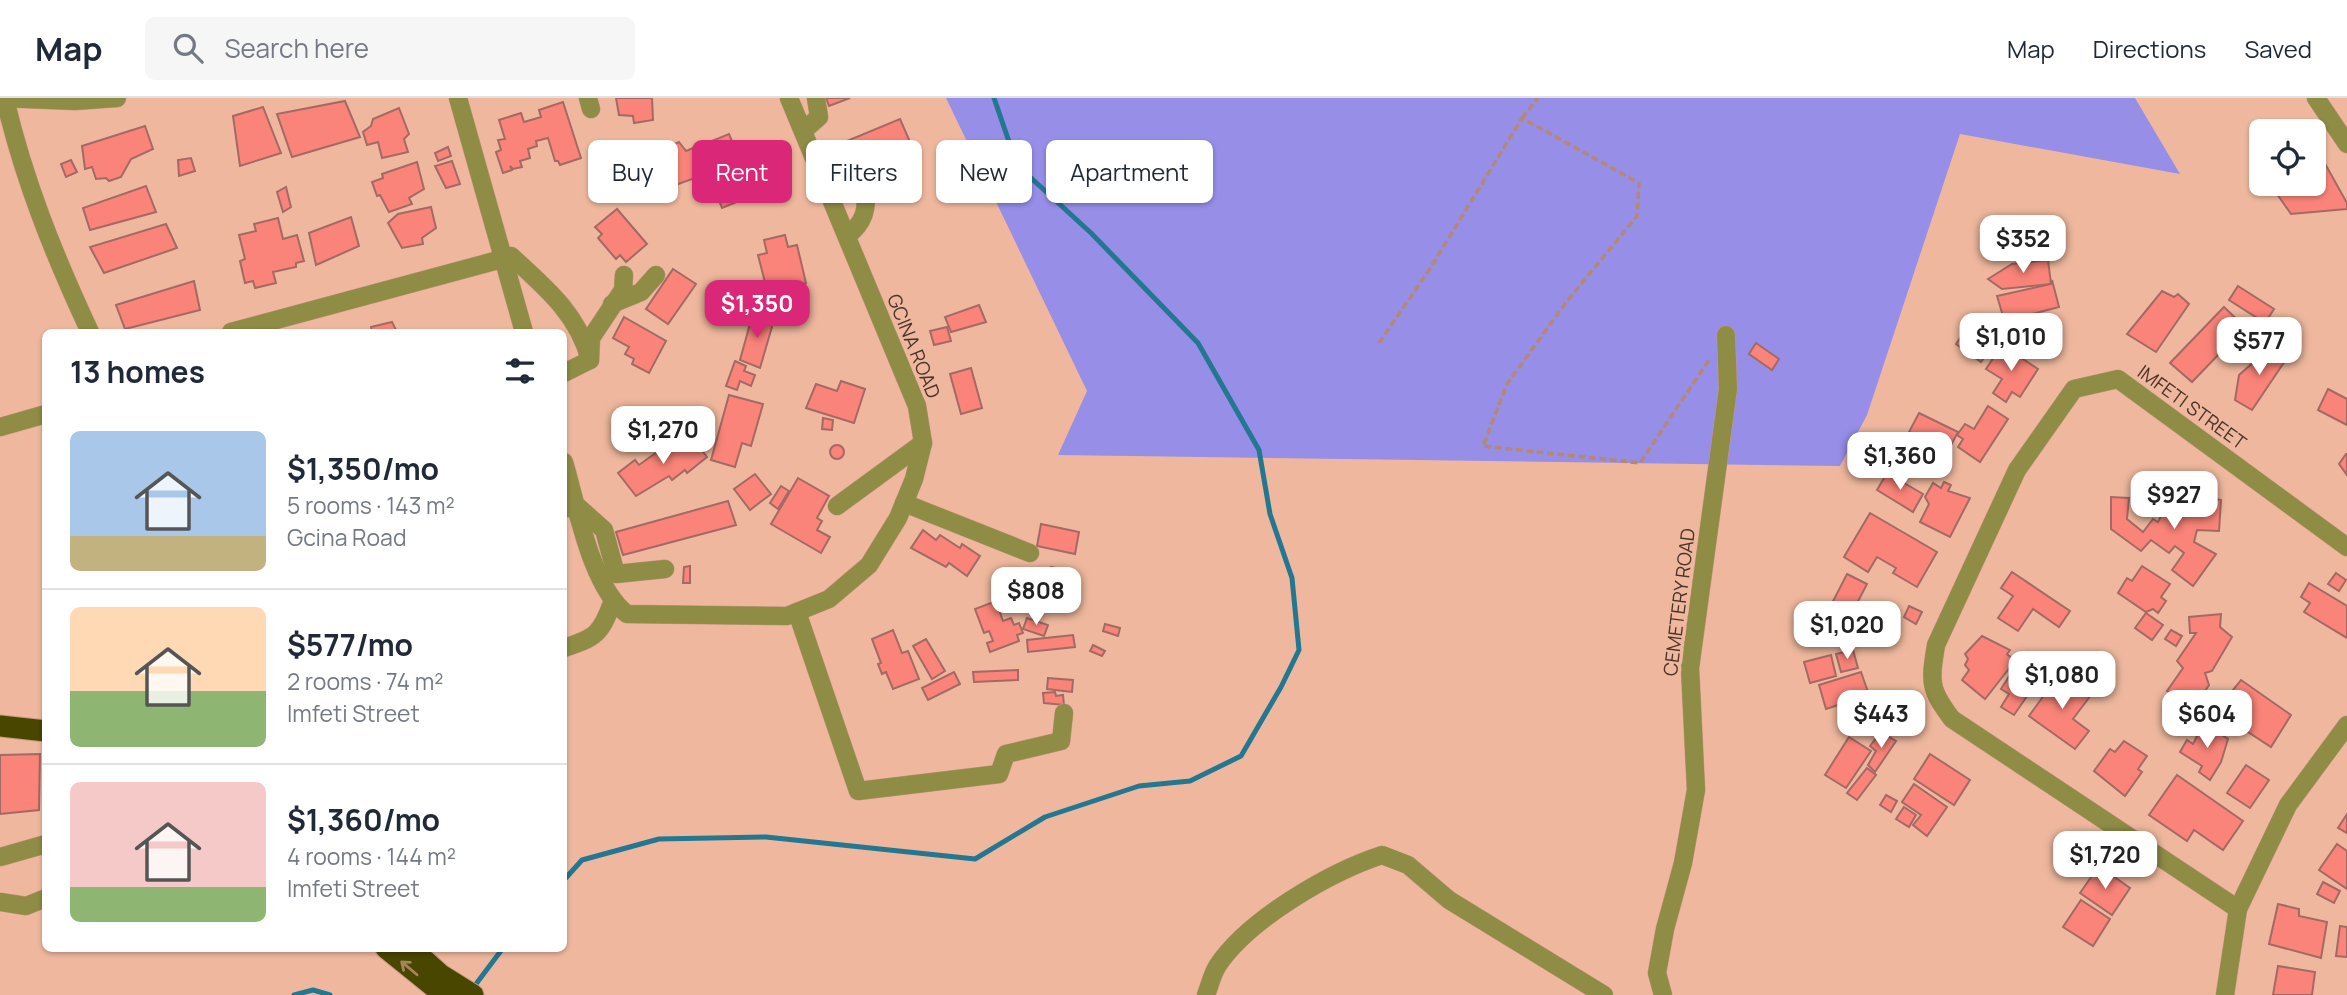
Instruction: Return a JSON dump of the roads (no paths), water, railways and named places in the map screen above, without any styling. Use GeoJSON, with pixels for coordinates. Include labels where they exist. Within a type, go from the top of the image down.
{"type":"FeatureCollection","features":[{"type":"Feature","properties":{"kind":"highway"},"geometry":{"type":"LineString","coordinates":[[0,713],[42,718]]}},
{"type":"Feature","properties":{"kind":"highway"},"geometry":{"type":"LineString","coordinates":[[0,726],[42,731]]}},
{"type":"Feature","properties":{"kind":"highway"},"geometry":{"type":"LineString","coordinates":[[392,952],[439,986],[473,995]]}},
{"type":"Feature","properties":{"kind":"highway"},"geometry":{"type":"LineString","coordinates":[[414,952],[439,986]]}},
{"type":"Feature","properties":{"kind":"street"},"geometry":{"type":"LineString","coordinates":[[89,329],[64,275],[20,163],[2,99],[117,98]]}},
{"type":"Feature","properties":{"kind":"street"},"geometry":{"type":"LineString","coordinates":[[458,98],[506,258],[523,329]]}},
{"type":"Feature","properties":{"kind":"street","name":"GCINA ROAD"},"geometry":{"type":"LineString","coordinates":[[612,603],[627,614],[787,616],[829,599],[869,565],[904,503],[914,479],[923,443],[917,406],[789,98]]}},
{"type":"Feature","properties":{"kind":"street"},"geometry":{"type":"LineString","coordinates":[[803,131],[819,117],[816,98]]}},
{"type":"Feature","properties":{"kind":"street"},"geometry":{"type":"LineString","coordinates":[[2316,98],[2347,144]]}},
{"type":"Feature","properties":{"kind":"street"},"geometry":{"type":"LineString","coordinates":[[847,236],[859,227],[865,212],[865,203]]}},
{"type":"Feature","properties":{"kind":"street"},"geometry":{"type":"LineString","coordinates":[[242,329],[506,258]]}},
{"type":"Feature","properties":{"kind":"street"},"geometry":{"type":"LineString","coordinates":[[506,258],[546,286],[583,334],[590,360]]}},
{"type":"Feature","properties":{"kind":"street"},"geometry":{"type":"LineString","coordinates":[[590,360],[592,338],[612,304],[624,290],[624,275]]}},
{"type":"Feature","properties":{"kind":"street"},"geometry":{"type":"LineString","coordinates":[[612,304],[628,300],[641,292],[656,275]]}},
{"type":"Feature","properties":{"kind":"street","name":"CEMETERY ROAD"},"geometry":{"type":"LineString","coordinates":[[1663,995],[1657,974],[1665,929],[1683,863],[1696,790],[1690,668],[1728,388],[1726,335]]}},
{"type":"Feature","properties":{"kind":"street"},"geometry":{"type":"LineString","coordinates":[[567,372],[590,360]]}},
{"type":"Feature","properties":{"kind":"street","name":"IMFETI STREET"},"geometry":{"type":"LineString","coordinates":[[2238,909],[1952,719],[1934,696],[1932,673],[1936,645],[2017,470],[2074,388],[2118,379],[2347,547]]}},
{"type":"Feature","properties":{"kind":"street"},"geometry":{"type":"LineString","coordinates":[[0,427],[42,415]]}},
{"type":"Feature","properties":{"kind":"street"},"geometry":{"type":"LineString","coordinates":[[837,506],[923,443]]}},
{"type":"Feature","properties":{"kind":"street"},"geometry":{"type":"LineString","coordinates":[[567,485],[570,507],[612,603],[603,630],[583,642],[567,647]]}},
{"type":"Feature","properties":{"kind":"street"},"geometry":{"type":"LineString","coordinates":[[904,503],[1030,553]]}},
{"type":"Feature","properties":{"kind":"street"},"geometry":{"type":"LineString","coordinates":[[570,507],[604,530],[617,574],[665,569]]}},
{"type":"Feature","properties":{"kind":"street"},"geometry":{"type":"LineString","coordinates":[[797,612],[859,791],[999,774],[1006,754],[1061,741],[1063,713]]}},
{"type":"Feature","properties":{"kind":"street"},"geometry":{"type":"LineString","coordinates":[[2225,995],[2238,909],[2288,805],[2347,725]]}},
{"type":"Feature","properties":{"kind":"street"},"geometry":{"type":"LineString","coordinates":[[0,858],[42,845]]}},
{"type":"Feature","properties":{"kind":"street"},"geometry":{"type":"LineString","coordinates":[[1206,995],[1217,967],[1244,938],[1280,909],[1344,868],[1382,855],[1408,865],[1449,900],[1604,995]]}},
{"type":"Feature","properties":{"kind":"street"},"geometry":{"type":"LineString","coordinates":[[0,902],[26,906],[42,900]]}},
{"type":"Feature","properties":{"kind":"waterway"},"geometry":{"type":"LineString","coordinates":[[567,877],[582,860],[659,839],[766,837],[975,859],[1045,817],[1139,786],[1190,781],[1241,756],[1281,687],[1299,650],[1292,578],[1270,514],[1259,450],[1198,343],[1091,233],[1017,165],[994,98]]}},
{"type":"Feature","properties":{"kind":"waterway"},"geometry":{"type":"LineString","coordinates":[[473,988],[500,952]]}},
{"type":"Feature","properties":{"kind":"waterway"},"geometry":{"type":"LineString","coordinates":[[294,995],[313,990],[330,995]]}}]}
